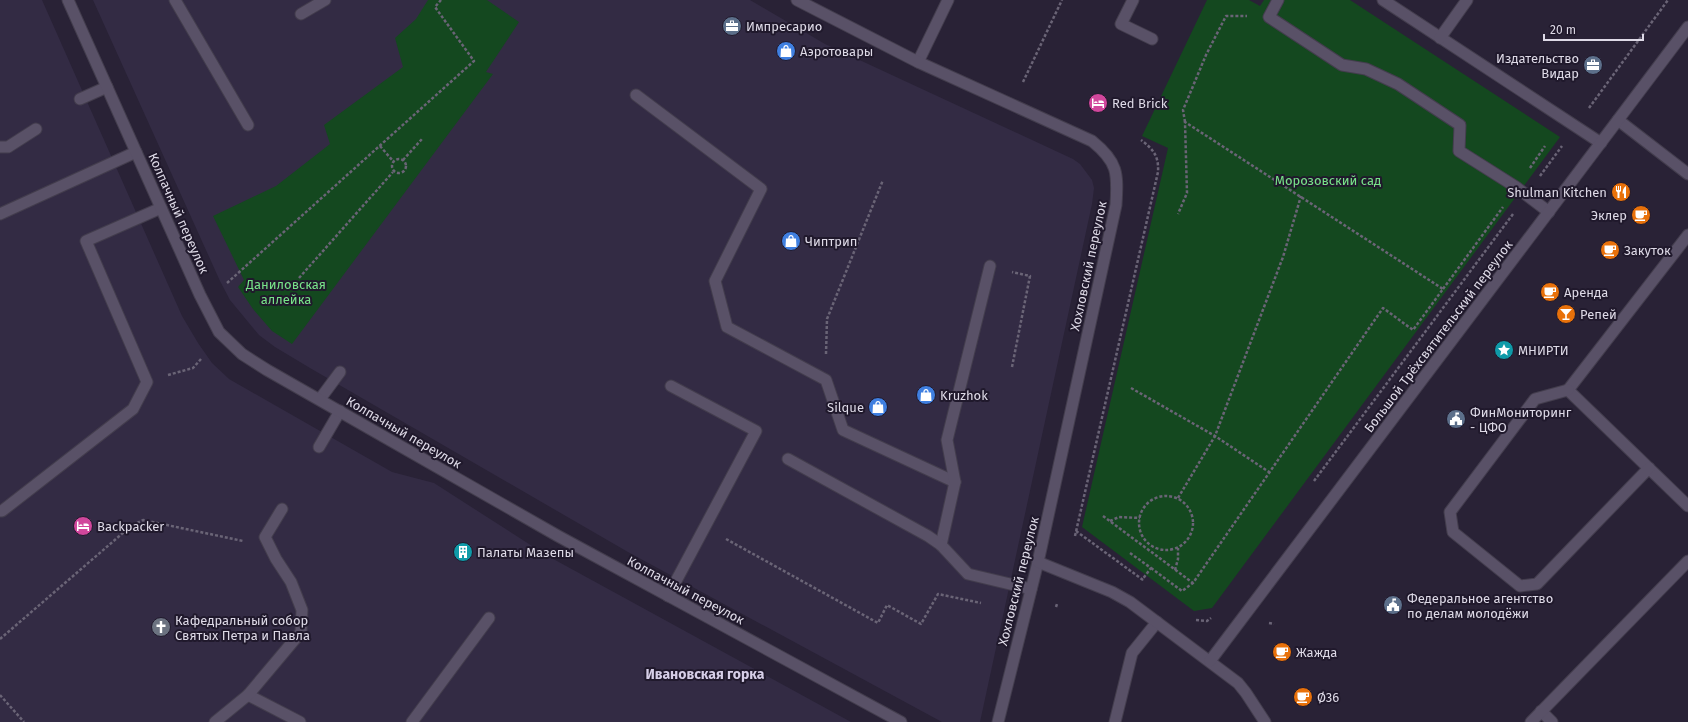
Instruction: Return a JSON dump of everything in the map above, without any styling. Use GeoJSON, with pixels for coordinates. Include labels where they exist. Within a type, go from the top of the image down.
{"type":"FeatureCollection","features":[{"type":"Feature","properties":{"kind":"street","name":"Колпачный переулок"},"geometry":{"type":"LineString","coordinates":[[68,0],[200,295],[220,332],[242,354],[267,370],[558,536],[901,722]]}},
{"type":"Feature","properties":{"kind":"street"},"geometry":{"type":"LineString","coordinates":[[175,0],[248,125]]}},
{"type":"Feature","properties":{"kind":"street"},"geometry":{"type":"LineString","coordinates":[[301,14],[325,0]]}},
{"type":"Feature","properties":{"kind":"street","name":"Хохловский переулок"},"geometry":{"type":"LineString","coordinates":[[797,0],[918,62],[1092,141],[1112,160],[1118,180],[1116,204],[1038,562],[998,722]]}},
{"type":"Feature","properties":{"kind":"street"},"geometry":{"type":"LineString","coordinates":[[918,62],[948,0]]}},
{"type":"Feature","properties":{"kind":"street"},"geometry":{"type":"LineString","coordinates":[[1133,0],[1121,24],[1152,39]]}},
{"type":"Feature","properties":{"kind":"street"},"geometry":{"type":"LineString","coordinates":[[1278,0],[1269,17],[1342,65],[1366,69],[1398,84],[1460,125],[1459,151],[1549,212]]}},
{"type":"Feature","properties":{"kind":"street"},"geometry":{"type":"LineString","coordinates":[[1383,0],[1601,143]]}},
{"type":"Feature","properties":{"kind":"street"},"geometry":{"type":"LineString","coordinates":[[1440,38],[1467,0]]}},
{"type":"Feature","properties":{"kind":"street","name":"Большой Трёхсвятительский переулок"},"geometry":{"type":"LineString","coordinates":[[1210,661],[1688,27]]}},
{"type":"Feature","properties":{"kind":"street"},"geometry":{"type":"LineString","coordinates":[[80,99],[107,87]]}},
{"type":"Feature","properties":{"kind":"street"},"geometry":{"type":"LineString","coordinates":[[636,95],[761,189],[715,281],[727,327],[826,380],[843,430],[955,482]]}},
{"type":"Feature","properties":{"kind":"street"},"geometry":{"type":"LineString","coordinates":[[1618,120],[1688,174]]}},
{"type":"Feature","properties":{"kind":"street"},"geometry":{"type":"LineString","coordinates":[[0,147],[8,147],[36,129]]}},
{"type":"Feature","properties":{"kind":"street"},"geometry":{"type":"LineString","coordinates":[[0,214],[136,152]]}},
{"type":"Feature","properties":{"kind":"street"},"geometry":{"type":"LineString","coordinates":[[0,511],[2,511],[133,409],[147,382],[86,242],[161,208]]}},
{"type":"Feature","properties":{"kind":"street"},"geometry":{"type":"LineString","coordinates":[[1649,468],[1537,584],[1520,586],[1453,532],[1450,512],[1535,399],[1568,390],[1688,235]]}},
{"type":"Feature","properties":{"kind":"street"},"geometry":{"type":"LineString","coordinates":[[941,545],[955,482],[947,440],[990,266]]}},
{"type":"Feature","properties":{"kind":"street"},"geometry":{"type":"LineString","coordinates":[[320,399],[340,372]]}},
{"type":"Feature","properties":{"kind":"street"},"geometry":{"type":"LineString","coordinates":[[668,596],[756,431],[671,386]]}},
{"type":"Feature","properties":{"kind":"street"},"geometry":{"type":"LineString","coordinates":[[1568,390],[1688,506]]}},
{"type":"Feature","properties":{"kind":"street"},"geometry":{"type":"LineString","coordinates":[[320,447],[340,411]]}},
{"type":"Feature","properties":{"kind":"street"},"geometry":{"type":"LineString","coordinates":[[788,459],[928,536],[941,545],[968,574],[1031,589]]}},
{"type":"Feature","properties":{"kind":"street"},"geometry":{"type":"LineString","coordinates":[[215,722],[248,695],[301,632],[302,610],[291,582],[276,559],[265,537],[282,508]]}},
{"type":"Feature","properties":{"kind":"street"},"geometry":{"type":"LineString","coordinates":[[1531,722],[1688,561]]}},
{"type":"Feature","properties":{"kind":"street"},"geometry":{"type":"LineString","coordinates":[[1038,562],[1112,592],[1130,602],[1210,661],[1238,684],[1246,693],[1265,722]]}},
{"type":"Feature","properties":{"kind":"street"},"geometry":{"type":"LineString","coordinates":[[412,722],[490,618]]}},
{"type":"Feature","properties":{"kind":"street"},"geometry":{"type":"LineString","coordinates":[[1115,722],[1132,653],[1157,622]]}},
{"type":"Feature","properties":{"kind":"street"},"geometry":{"type":"LineString","coordinates":[[248,695],[300,722]]}},
{"type":"Feature","properties":{"kind":"street"},"geometry":{"type":"LineString","coordinates":[[1541,711],[1552,722]]}},
{"type":"Feature","properties":{"kind":"path"},"geometry":{"type":"LineString","coordinates":[[227,283],[474,61],[436,7],[440,0]]}},
{"type":"Feature","properties":{"kind":"path"},"geometry":{"type":"LineString","coordinates":[[1023,82],[1062,0]]}},
{"type":"Feature","properties":{"kind":"path"},"geometry":{"type":"LineString","coordinates":[[1313,482],[1526,195],[1668,0]]}},
{"type":"Feature","properties":{"kind":"path"},"geometry":{"type":"LineString","coordinates":[[1178,214],[1187,193],[1185,122],[1183,110],[1206,55],[1226,16],[1269,17]]}},
{"type":"Feature","properties":{"kind":"path"},"geometry":{"type":"LineString","coordinates":[[1185,122],[1443,289]]}},
{"type":"Feature","properties":{"kind":"path"},"geometry":{"type":"LineString","coordinates":[[403,160],[422,139]]}},
{"type":"Feature","properties":{"kind":"path"},"geometry":{"type":"LineString","coordinates":[[1075,536],[1158,172],[1156,155],[1151,148],[1141,140]]}},
{"type":"Feature","properties":{"kind":"path"},"geometry":{"type":"LineString","coordinates":[[380,146],[393,161]]}},
{"type":"Feature","properties":{"kind":"path"},"geometry":{"type":"LineString","coordinates":[[398,158],[403,160],[406,165],[404,171],[399,174],[393,172],[391,166],[393,161],[398,158]]}},
{"type":"Feature","properties":{"kind":"path"},"geometry":{"type":"LineString","coordinates":[[299,278],[393,172]]}},
{"type":"Feature","properties":{"kind":"path"},"geometry":{"type":"LineString","coordinates":[[826,380],[827,320],[883,180]]}},
{"type":"Feature","properties":{"kind":"path"},"geometry":{"type":"LineString","coordinates":[[1178,498],[1215,436],[1283,257],[1301,196]]}},
{"type":"Feature","properties":{"kind":"path"},"geometry":{"type":"LineString","coordinates":[[1130,552],[1182,591],[1193,583],[1383,308],[1414,330],[1500,212]]}},
{"type":"Feature","properties":{"kind":"path"},"geometry":{"type":"LineString","coordinates":[[1012,272],[1030,276],[1012,367]]}},
{"type":"Feature","properties":{"kind":"path"},"geometry":{"type":"LineString","coordinates":[[193,368],[201,359]]}},
{"type":"Feature","properties":{"kind":"path"},"geometry":{"type":"LineString","coordinates":[[1131,388],[1215,436],[1269,472]]}},
{"type":"Feature","properties":{"kind":"path"},"geometry":{"type":"LineString","coordinates":[[1167,495],[1178,498],[1187,504],[1192,513],[1194,523],[1192,533],[1186,542],[1178,548],[1168,551],[1157,549],[1147,544],[1141,534],[1139,524],[1140,518],[1141,513],[1147,504],[1156,497],[1167,495]]}},
{"type":"Feature","properties":{"kind":"path"},"geometry":{"type":"LineString","coordinates":[[1103,516],[1193,583]]}},
{"type":"Feature","properties":{"kind":"path"},"geometry":{"type":"LineString","coordinates":[[1110,521],[1119,516],[1140,518]]}},
{"type":"Feature","properties":{"kind":"path"},"geometry":{"type":"LineString","coordinates":[[0,639],[131,526],[143,520],[238,541],[253,540],[265,537]]}},
{"type":"Feature","properties":{"kind":"path"},"geometry":{"type":"LineString","coordinates":[[1076,531],[1148,584]]}},
{"type":"Feature","properties":{"kind":"path"},"geometry":{"type":"LineString","coordinates":[[726,539],[878,623],[887,605],[921,624],[938,594],[979,603]]}},
{"type":"Feature","properties":{"kind":"path"},"geometry":{"type":"LineString","coordinates":[[1175,570],[1178,559],[1178,548]]}},
{"type":"Feature","properties":{"kind":"path"},"geometry":{"type":"LineString","coordinates":[[1142,580],[1151,568]]}},
{"type":"Feature","properties":{"kind":"path"},"geometry":{"type":"LineString","coordinates":[[1193,619],[1198,621],[1208,621],[1213,616]]}},
{"type":"Feature","properties":{"kind":"path"},"geometry":{"type":"LineString","coordinates":[[1269,623],[1274,624]]}},
{"type":"Feature","properties":{"kind":"path"},"geometry":{"type":"LineString","coordinates":[[0,695],[24,722]]}},
{"type":"Feature","properties":{"kind":"shaded area"},"geometry":{"type":"Polygon","coordinates":[[[0,0],[42,0],[182,316],[212,363],[229,379],[392,472],[434,483],[546,555],[851,722],[0,722],[0,0]]]}},
{"type":"Feature","properties":{"kind":"shaded area"},"geometry":{"type":"Polygon","coordinates":[[[93,0],[750,0],[825,44],[1073,159],[1080,164],[1092,180],[1094,188],[1092,204],[980,722],[942,722],[628,552],[310,368],[275,347],[259,335],[230,300],[220,281],[93,0]]]}},
{"type":"Feature","properties":{"kind":"green space","name":"Даниловская аллейка"},"geometry":{"type":"Polygon","coordinates":[[[428,0],[487,0],[519,22],[486,72],[493,74],[292,344],[272,331],[253,309],[238,287],[244,280],[213,216],[276,186],[330,144],[324,125],[403,67],[395,38],[416,19],[428,0]]]}},
{"type":"Feature","properties":{"kind":"green space","name":"Морозовский сад"},"geometry":{"type":"Polygon","coordinates":[[[1207,0],[1249,0],[1260,6],[1264,0],[1350,0],[1560,137],[1212,608],[1194,611],[1082,527],[1168,148],[1142,136],[1207,0]]]}},
{"type":"Feature","properties":{"kind":"place","name":"Импресарио"},"geometry":{"type":"Point","coordinates":[732,26]}},
{"type":"Feature","properties":{"kind":"place","name":"Аэротовары"},"geometry":{"type":"Point","coordinates":[786,51]}},
{"type":"Feature","properties":{"kind":"place","name":"Издательство Видар"},"geometry":{"type":"Point","coordinates":[1593,65]}},
{"type":"Feature","properties":{"kind":"place","name":"Red Brick"},"geometry":{"type":"Point","coordinates":[1098,103]}},
{"type":"Feature","properties":{"kind":"place","name":"Shulman Kitchen"},"geometry":{"type":"Point","coordinates":[1621,192]}},
{"type":"Feature","properties":{"kind":"place","name":"Эклер"},"geometry":{"type":"Point","coordinates":[1641,215]}},
{"type":"Feature","properties":{"kind":"place","name":"Чиптрип"},"geometry":{"type":"Point","coordinates":[791,241]}},
{"type":"Feature","properties":{"kind":"place","name":"Закуток"},"geometry":{"type":"Point","coordinates":[1610,250]}},
{"type":"Feature","properties":{"kind":"place","name":"Аренда"},"geometry":{"type":"Point","coordinates":[1550,292]}},
{"type":"Feature","properties":{"kind":"place","name":"Репей"},"geometry":{"type":"Point","coordinates":[1566,314]}},
{"type":"Feature","properties":{"kind":"place","name":"МНИРТИ"},"geometry":{"type":"Point","coordinates":[1504,350]}},
{"type":"Feature","properties":{"kind":"place","name":"Kruzhok"},"geometry":{"type":"Point","coordinates":[926,395]}},
{"type":"Feature","properties":{"kind":"place","name":"Silque"},"geometry":{"type":"Point","coordinates":[878,407]}},
{"type":"Feature","properties":{"kind":"place","name":"ФинМониторинг - ЦФО"},"geometry":{"type":"Point","coordinates":[1456,419]}},
{"type":"Feature","properties":{"kind":"place","name":"Backpacker"},"geometry":{"type":"Point","coordinates":[83,526]}},
{"type":"Feature","properties":{"kind":"place","name":"Палаты Мазепы"},"geometry":{"type":"Point","coordinates":[463,552]}},
{"type":"Feature","properties":{"kind":"place","name":"Федеральное агентство по делам молодёжи"},"geometry":{"type":"Point","coordinates":[1393,605]}},
{"type":"Feature","properties":{"kind":"place","name":"Кафедральный собор Святых Петра и Павла"},"geometry":{"type":"Point","coordinates":[161,627]}},
{"type":"Feature","properties":{"kind":"place","name":"Жажда"},"geometry":{"type":"Point","coordinates":[1282,652]}},
{"type":"Feature","properties":{"kind":"place","name":"Ø36"},"geometry":{"type":"Point","coordinates":[1303,697]}},
{"type":"Feature","properties":{"kind":"district","name":"Ивановская горка"},"geometry":{"type":"Point","coordinates":[705,674]}}]}
